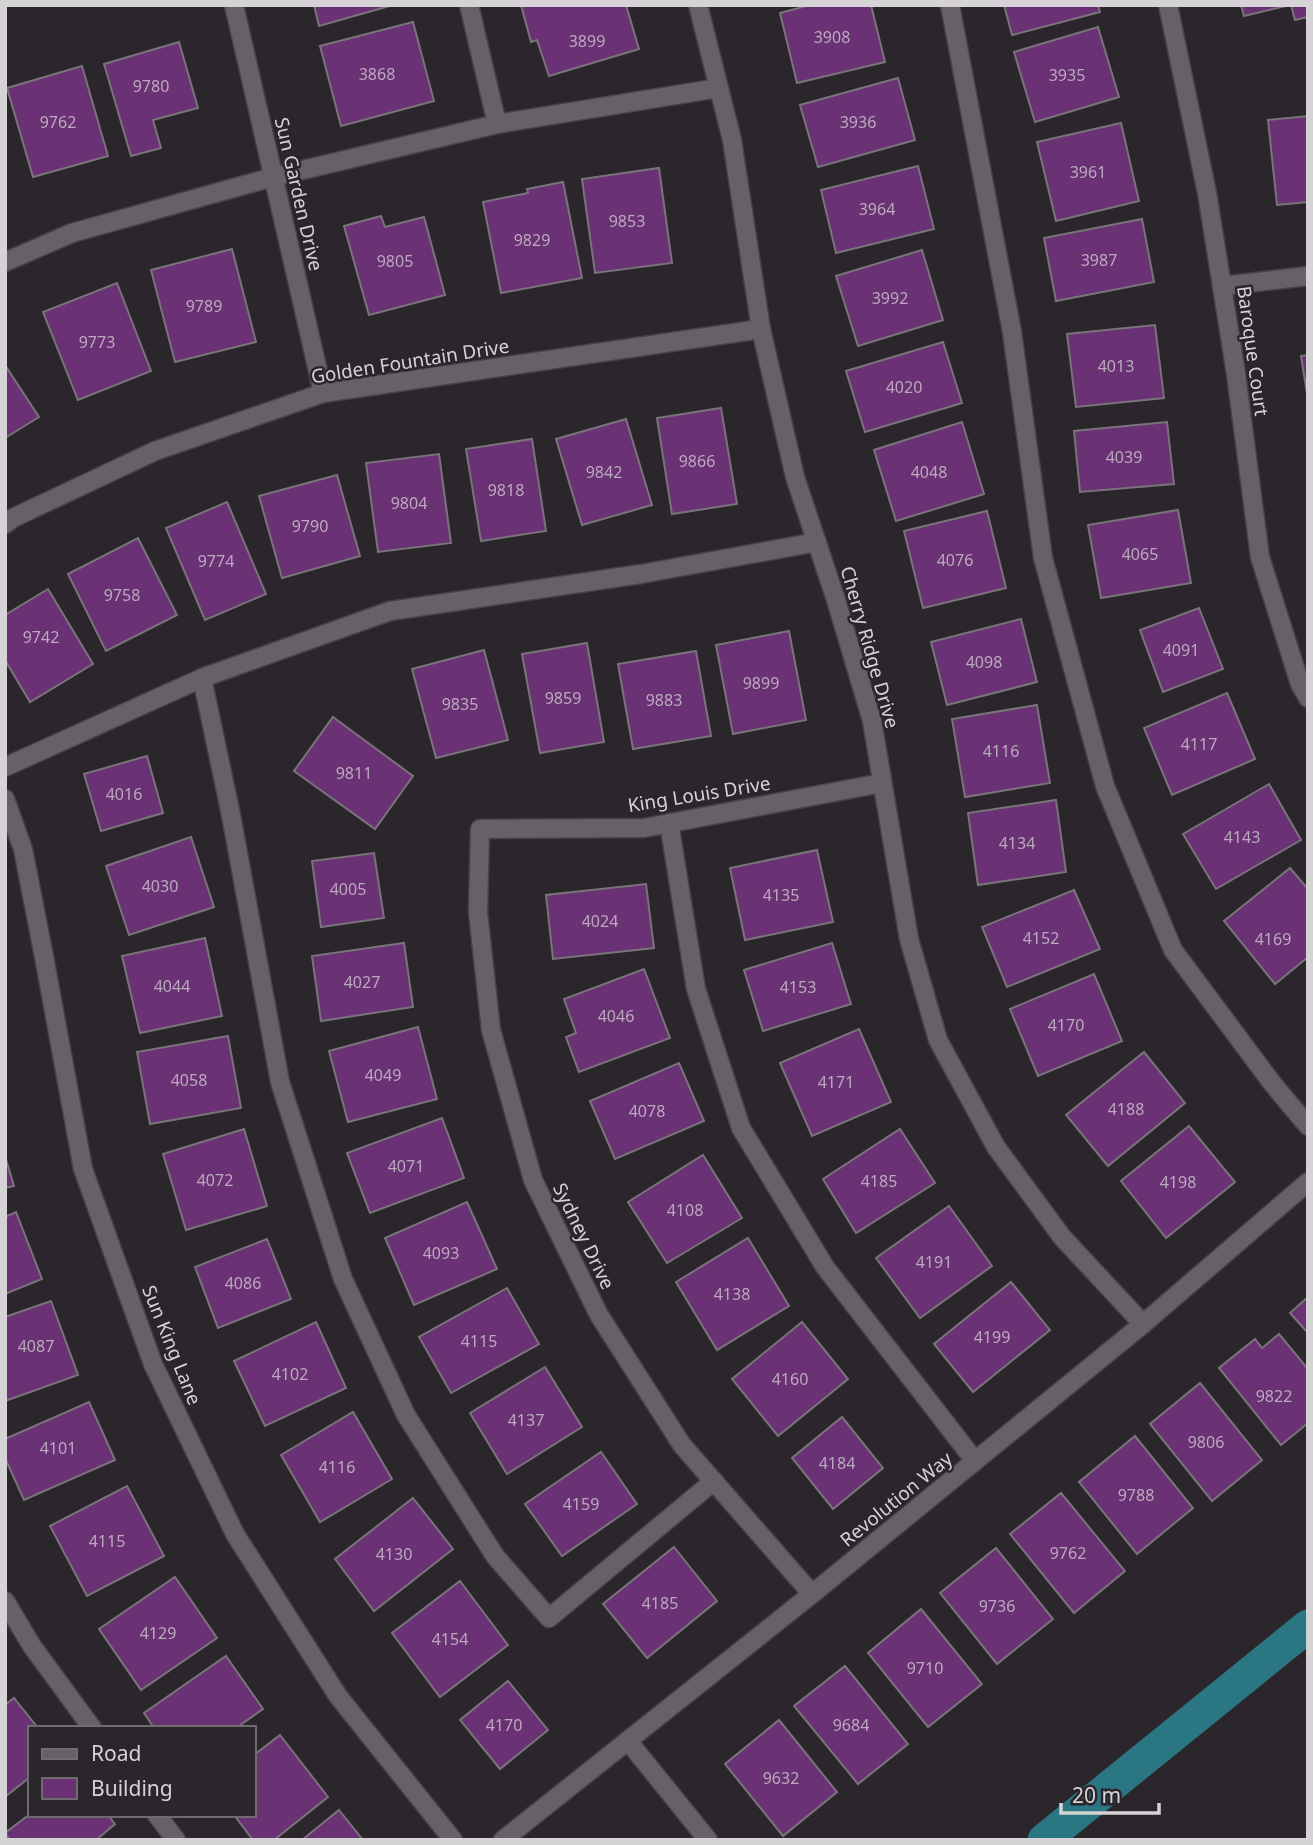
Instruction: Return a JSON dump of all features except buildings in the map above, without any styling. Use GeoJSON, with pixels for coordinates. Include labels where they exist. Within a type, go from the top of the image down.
{"type":"FeatureCollection","features":[{"type":"Feature","properties":{"kind":"street","name":"Sun Garden Drive"},"geometry":{"type":"LineString","coordinates":[[234,5],[323,393]]}},
{"type":"Feature","properties":{"kind":"street"},"geometry":{"type":"LineString","coordinates":[[469,5],[497,124]]}},
{"type":"Feature","properties":{"kind":"street","name":"Cherry Ridge Drive"},"geometry":{"type":"LineString","coordinates":[[698,5],[732,140],[761,330],[795,477],[872,721],[909,939],[938,1040],[996,1147],[1062,1237],[1143,1324]]}},
{"type":"Feature","properties":{"kind":"street"},"geometry":{"type":"LineString","coordinates":[[950,5],[1012,332],[1043,558],[1105,786],[1173,950],[1272,1083],[1308,1126]]}},
{"type":"Feature","properties":{"kind":"street","name":"Baroque Court"},"geometry":{"type":"LineString","coordinates":[[1168,5],[1208,193],[1236,374],[1260,557],[1300,684],[1308,698]]}},
{"type":"Feature","properties":{"kind":"street"},"geometry":{"type":"LineString","coordinates":[[5,262],[72,233],[273,177],[497,124],[719,88]]}},
{"type":"Feature","properties":{"kind":"street"},"geometry":{"type":"LineString","coordinates":[[1222,286],[1308,276]]}},
{"type":"Feature","properties":{"kind":"street","name":"Golden Fountain Drive"},"geometry":{"type":"LineString","coordinates":[[5,524],[155,451],[323,393],[761,330]]}},
{"type":"Feature","properties":{"kind":"street"},"geometry":{"type":"LineString","coordinates":[[5,767],[202,678],[390,611],[641,574],[817,542]]}},
{"type":"Feature","properties":{"kind":"street"},"geometry":{"type":"LineString","coordinates":[[202,678],[231,814],[280,1082],[342,1279],[406,1415],[495,1556],[549,1618],[714,1481]]}},
{"type":"Feature","properties":{"kind":"street","name":"King Louis Drive"},"geometry":{"type":"LineString","coordinates":[[480,829],[644,828],[881,783]]}},
{"type":"Feature","properties":{"kind":"street","name":"Sun King Lane"},"geometry":{"type":"LineString","coordinates":[[5,799],[23,849],[83,1169],[153,1363],[235,1534],[338,1696],[453,1840]]}},
{"type":"Feature","properties":{"kind":"street"},"geometry":{"type":"LineString","coordinates":[[669,823],[696,989],[741,1128],[825,1267],[975,1461]]}},
{"type":"Feature","properties":{"kind":"street","name":"Sydney Drive"},"geometry":{"type":"LineString","coordinates":[[480,829],[478,912],[491,1030],[533,1180],[599,1315],[682,1444],[812,1594]]}},
{"type":"Feature","properties":{"kind":"street","name":"Revolution Way"},"geometry":{"type":"LineString","coordinates":[[503,1840],[812,1594],[1143,1324],[1308,1182]]}},
{"type":"Feature","properties":{"kind":"street"},"geometry":{"type":"LineString","coordinates":[[5,1601],[32,1646],[91,1726]]}},
{"type":"Feature","properties":{"kind":"street"},"geometry":{"type":"LineString","coordinates":[[628,1741],[708,1840]]}},
{"type":"Feature","properties":{"kind":"street"},"geometry":{"type":"LineString","coordinates":[[159,1817],[176,1840]]}},
{"type":"Feature","properties":{"kind":"waterway"},"geometry":{"type":"LineString","coordinates":[[1044,1840],[1308,1626]]}}]}
